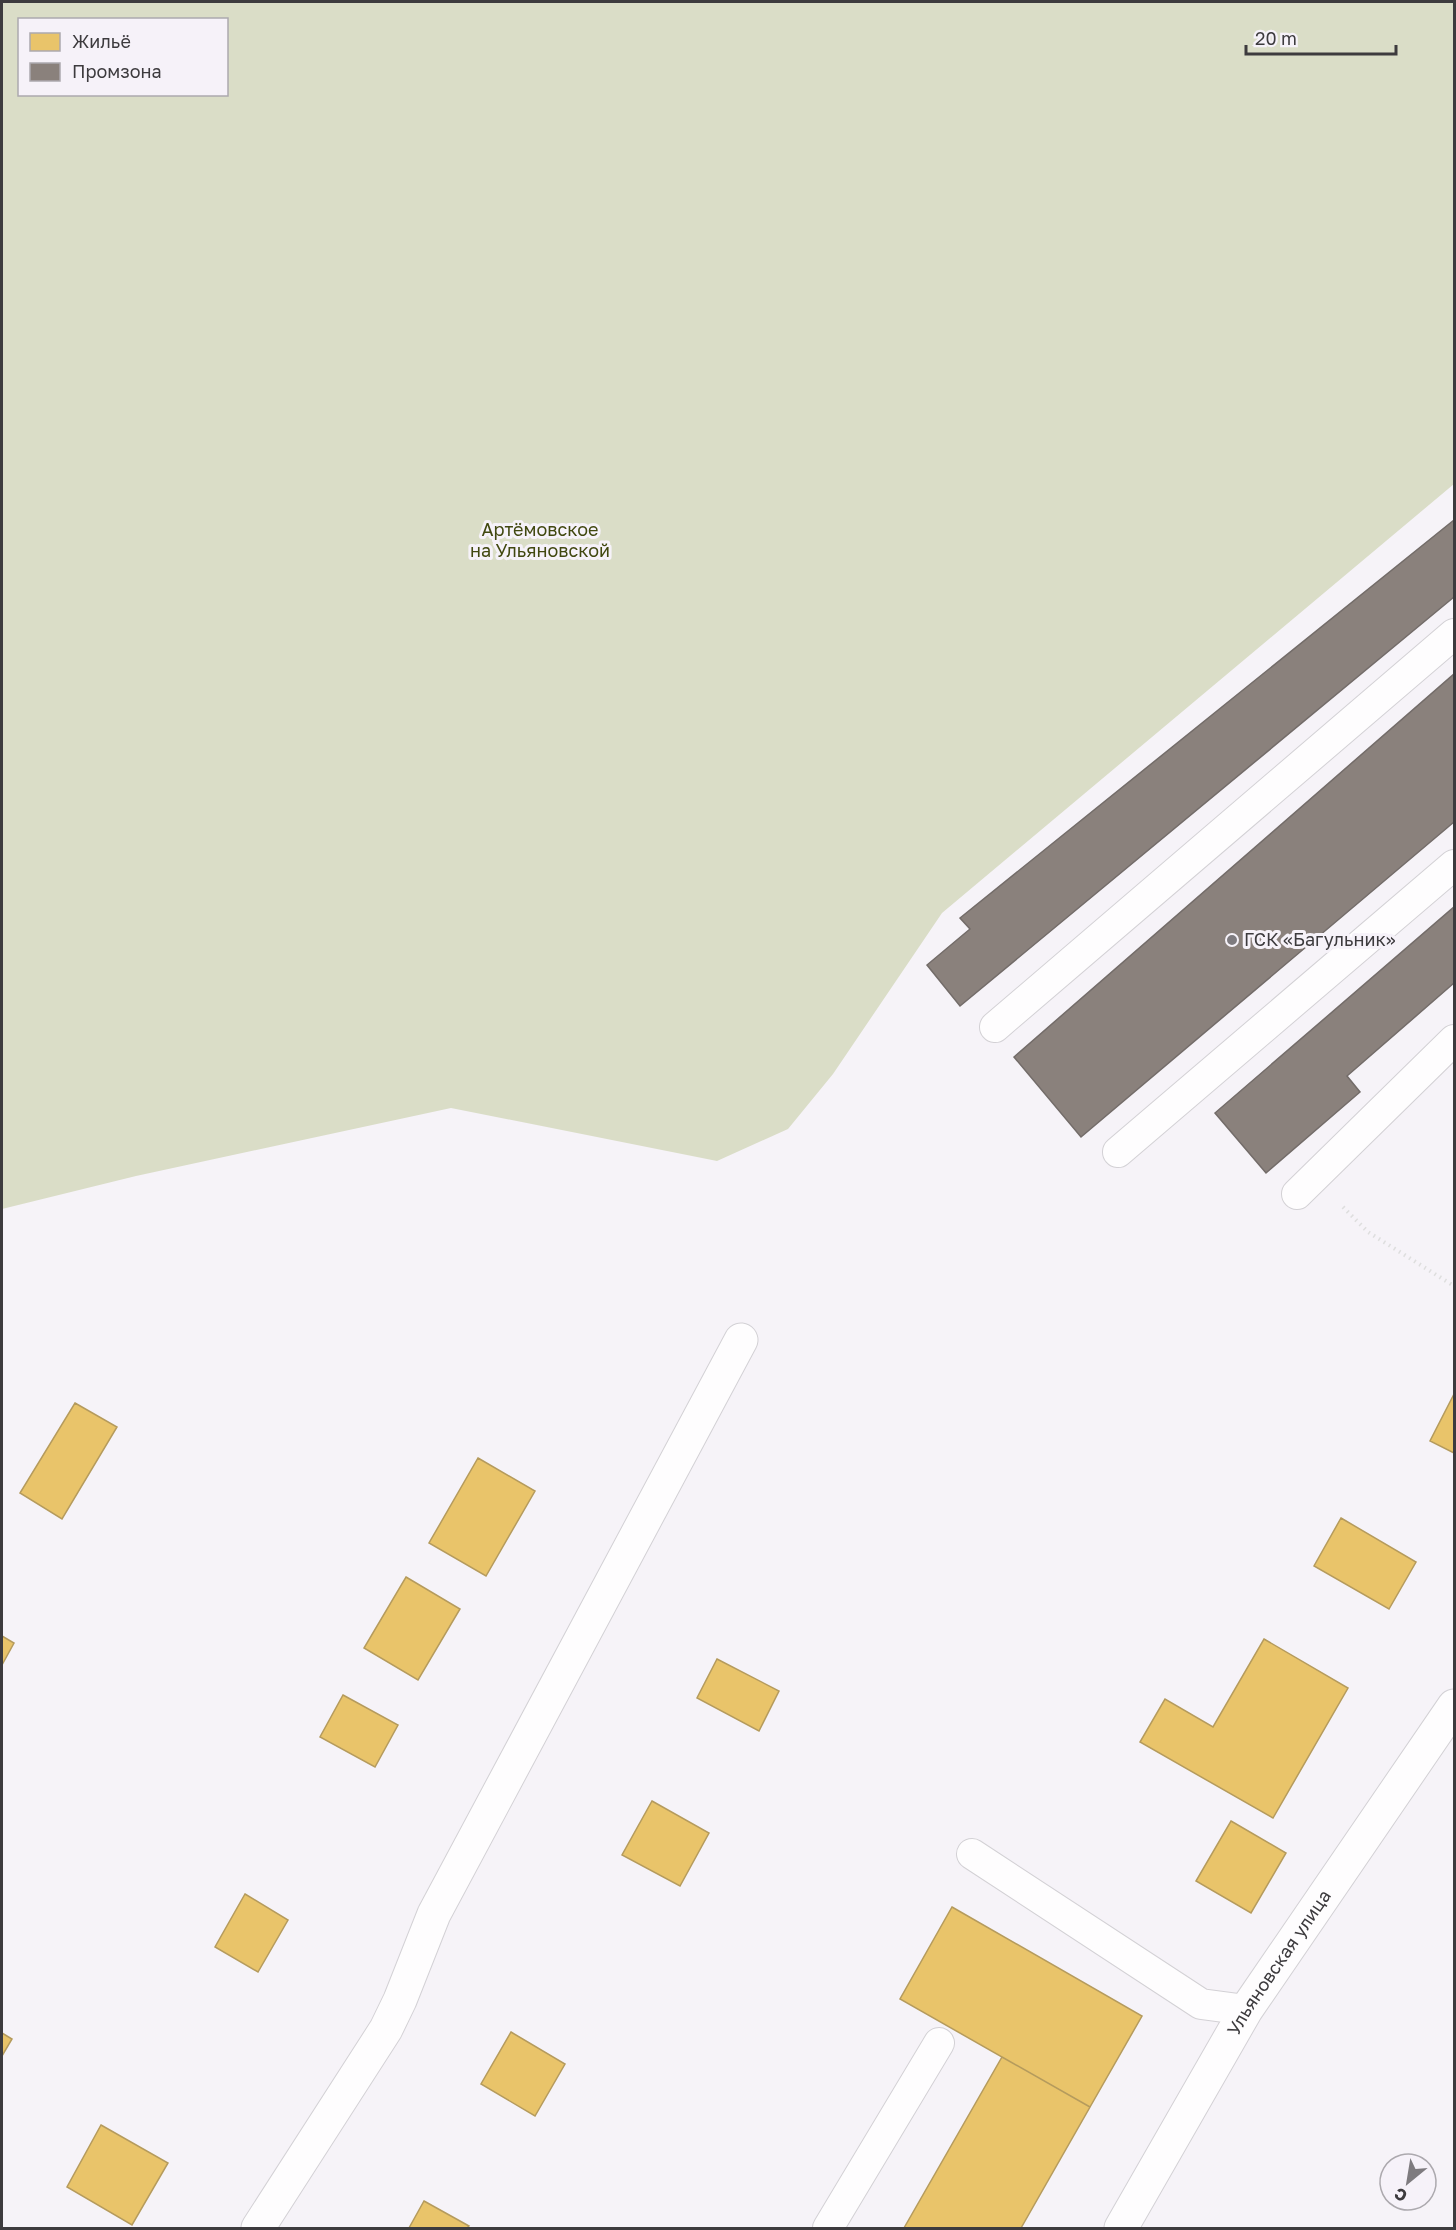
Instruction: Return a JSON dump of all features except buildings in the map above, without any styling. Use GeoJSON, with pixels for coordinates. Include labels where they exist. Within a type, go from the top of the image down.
{"type":"FeatureCollection","features":[{"type":"Feature","properties":{"kind":"street"},"geometry":{"type":"LineString","coordinates":[[258,2229],[386,2029],[434,1914],[741,1340]]}},
{"type":"Feature","properties":{"kind":"street","name":"Ульяновская улица"},"geometry":{"type":"LineString","coordinates":[[1120,2229],[1246,2010],[1455,1706]]}},
{"type":"Feature","properties":{"kind":"lane"},"geometry":{"type":"LineString","coordinates":[[995,1027],[1455,634]]}},
{"type":"Feature","properties":{"kind":"lane"},"geometry":{"type":"LineString","coordinates":[[1118,1152],[1455,865]]}},
{"type":"Feature","properties":{"kind":"lane"},"geometry":{"type":"LineString","coordinates":[[1305,1186],[1455,1040]]}},
{"type":"Feature","properties":{"kind":"lane"},"geometry":{"type":"LineString","coordinates":[[972,1854],[1202,2004],[1246,2010]]}},
{"type":"Feature","properties":{"kind":"lane"},"geometry":{"type":"LineString","coordinates":[[828,2229],[939,2043]]}},
{"type":"Feature","properties":{"kind":"path"},"geometry":{"type":"LineString","coordinates":[[1305,1186],[1368,1232],[1455,1286]]}},
{"type":"Feature","properties":{"kind":"green space","name":"Артёмовское на Ульяновской"},"geometry":{"type":"Polygon","coordinates":[[[2,2],[1454,2],[1454,484],[942,913],[833,1074],[788,1129],[717,1161],[451,1108],[136,1176],[2,1209],[2,2]]]}},
{"type":"Feature","properties":{"kind":"place","name":"ГСК «Багульник»"},"geometry":{"type":"Point","coordinates":[1232,940]}}]}
